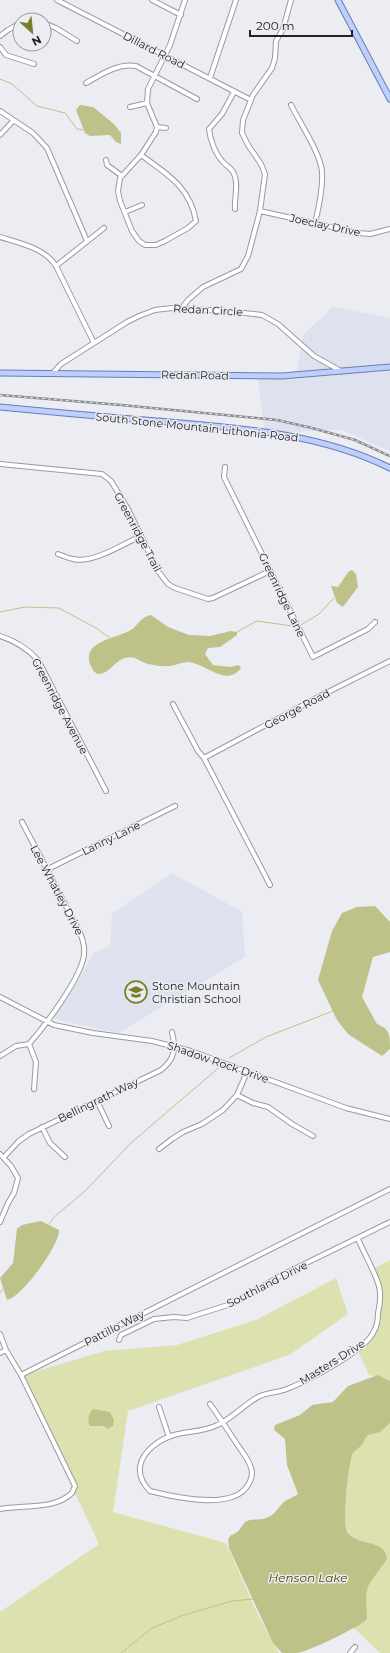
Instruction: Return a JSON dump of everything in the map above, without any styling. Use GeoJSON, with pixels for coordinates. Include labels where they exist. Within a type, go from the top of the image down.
{"type":"FeatureCollection","features":[{"type":"Feature","properties":{"kind":"main road"},"geometry":{"type":"LineString","coordinates":[[338,0],[390,99]]}},
{"type":"Feature","properties":{"kind":"main road","name":"Redan Road"},"geometry":{"type":"LineString","coordinates":[[0,373],[282,376],[390,367]]}},
{"type":"Feature","properties":{"kind":"main road","name":"South Stone Mountain Lithonia Road"},"geometry":{"type":"LineString","coordinates":[[0,407],[197,424],[297,437],[351,451],[390,468]]}},
{"type":"Feature","properties":{"kind":"street","name":"Dillard Road"},"geometry":{"type":"LineString","coordinates":[[57,0],[251,100]]}},
{"type":"Feature","properties":{"kind":"street"},"geometry":{"type":"LineString","coordinates":[[152,0],[181,15]]}},
{"type":"Feature","properties":{"kind":"street"},"geometry":{"type":"LineString","coordinates":[[141,155],[177,182],[194,210],[196,221],[179,234],[156,245],[145,245],[139,241],[132,231],[120,201],[118,191],[120,178],[141,155],[156,132],[157,127],[147,103],[148,89],[165,56],[181,15],[185,0]]}},
{"type":"Feature","properties":{"kind":"street"},"geometry":{"type":"LineString","coordinates":[[210,78],[236,0]]}},
{"type":"Feature","properties":{"kind":"street"},"geometry":{"type":"LineString","coordinates":[[182,308],[188,300],[203,287],[241,269],[248,256],[260,211],[265,174],[261,164],[248,145],[242,128],[243,120],[251,100],[272,68],[275,58],[276,41],[283,29],[291,0]]}},
{"type":"Feature","properties":{"kind":"street"},"geometry":{"type":"LineString","coordinates":[[52,26],[77,41]]}},
{"type":"Feature","properties":{"kind":"street"},"geometry":{"type":"LineString","coordinates":[[0,36],[12,28]]}},
{"type":"Feature","properties":{"kind":"street"},"geometry":{"type":"LineString","coordinates":[[0,47],[6,55],[34,64]]}},
{"type":"Feature","properties":{"kind":"street"},"geometry":{"type":"LineString","coordinates":[[86,83],[109,70],[130,65],[136,66],[196,99]]}},
{"type":"Feature","properties":{"kind":"street"},"geometry":{"type":"LineString","coordinates":[[234,92],[222,114],[209,129],[210,137],[221,160],[235,175],[235,209]]}},
{"type":"Feature","properties":{"kind":"street"},"geometry":{"type":"LineString","coordinates":[[130,107],[147,103]]}},
{"type":"Feature","properties":{"kind":"street"},"geometry":{"type":"LineString","coordinates":[[291,105],[322,170],[322,191],[315,223]]}},
{"type":"Feature","properties":{"kind":"street"},"geometry":{"type":"LineString","coordinates":[[0,111],[33,133],[47,148],[87,241]]}},
{"type":"Feature","properties":{"kind":"street"},"geometry":{"type":"LineString","coordinates":[[0,135],[13,121]]}},
{"type":"Feature","properties":{"kind":"street"},"geometry":{"type":"LineString","coordinates":[[157,127],[166,128]]}},
{"type":"Feature","properties":{"kind":"street"},"geometry":{"type":"LineString","coordinates":[[106,160],[107,165],[122,176]]}},
{"type":"Feature","properties":{"kind":"street"},"geometry":{"type":"LineString","coordinates":[[125,212],[142,204]]}},
{"type":"Feature","properties":{"kind":"street","name":"Joeclay Drive"},"geometry":{"type":"LineString","coordinates":[[260,211],[359,233],[370,234],[390,229]]}},
{"type":"Feature","properties":{"kind":"street"},"geometry":{"type":"LineString","coordinates":[[56,266],[104,228]]}},
{"type":"Feature","properties":{"kind":"street"},"geometry":{"type":"LineString","coordinates":[[0,237],[40,251],[49,257],[56,266],[94,343]]}},
{"type":"Feature","properties":{"kind":"street","name":"Redan Circle"},"geometry":{"type":"LineString","coordinates":[[52,374],[61,364],[139,316],[162,309],[182,308],[253,313],[262,315],[278,324],[314,356],[341,371]]}},
{"type":"Feature","properties":{"kind":"street","name":"Greenridge Trail"},"geometry":{"type":"LineString","coordinates":[[0,464],[102,474],[111,481],[128,509],[158,571],[168,584],[175,588],[208,599],[270,571]]}},
{"type":"Feature","properties":{"kind":"street","name":"Greenridge Lane"},"geometry":{"type":"LineString","coordinates":[[225,468],[224,478],[313,657],[368,629],[375,622]]}},
{"type":"Feature","properties":{"kind":"street"},"geometry":{"type":"LineString","coordinates":[[58,554],[74,560],[99,556],[141,536]]}},
{"type":"Feature","properties":{"kind":"street","name":"Greenridge Avenue"},"geometry":{"type":"LineString","coordinates":[[0,636],[14,640],[29,650],[38,660],[106,791]]}},
{"type":"Feature","properties":{"kind":"street","name":"George Road"},"geometry":{"type":"LineString","coordinates":[[204,758],[324,694],[390,661]]}},
{"type":"Feature","properties":{"kind":"street"},"geometry":{"type":"LineString","coordinates":[[173,704],[198,751],[204,758],[270,885]]}},
{"type":"Feature","properties":{"kind":"street","name":"Lanny Lane"},"geometry":{"type":"LineString","coordinates":[[46,870],[175,806]]}},
{"type":"Feature","properties":{"kind":"street","name":"Lee Whatley Drive"},"geometry":{"type":"LineString","coordinates":[[22,822],[83,940],[84,948],[79,970],[48,1023],[29,1044]]}},
{"type":"Feature","properties":{"kind":"street","name":"Shadow Rock Drive"},"geometry":{"type":"LineString","coordinates":[[0,997],[48,1023],[93,1033],[152,1040],[175,1048],[191,1051],[346,1108],[390,1119]]}},
{"type":"Feature","properties":{"kind":"street"},"geometry":{"type":"LineString","coordinates":[[172,1032],[175,1048]]}},
{"type":"Feature","properties":{"kind":"street"},"geometry":{"type":"LineString","coordinates":[[0,1056],[16,1046],[29,1044],[36,1062],[34,1089]]}},
{"type":"Feature","properties":{"kind":"street","name":"Bellingrath Way"},"geometry":{"type":"LineString","coordinates":[[2,1156],[19,1141],[42,1127],[161,1070],[168,1063],[175,1048]]}},
{"type":"Feature","properties":{"kind":"street"},"geometry":{"type":"LineString","coordinates":[[159,1149],[172,1138],[213,1118],[223,1110],[237,1095],[247,1072]]}},
{"type":"Feature","properties":{"kind":"street"},"geometry":{"type":"LineString","coordinates":[[237,1095],[253,1103],[268,1107],[292,1124],[313,1136]]}},
{"type":"Feature","properties":{"kind":"street"},"geometry":{"type":"LineString","coordinates":[[97,1101],[109,1126]]}},
{"type":"Feature","properties":{"kind":"street"},"geometry":{"type":"LineString","coordinates":[[42,1127],[50,1143],[65,1157]]}},
{"type":"Feature","properties":{"kind":"street"},"geometry":{"type":"LineString","coordinates":[[0,1222],[14,1193],[18,1178],[15,1171],[2,1156]]}},
{"type":"Feature","properties":{"kind":"street","name":"Pattillo Way"},"geometry":{"type":"LineString","coordinates":[[21,1375],[390,1189]]}},
{"type":"Feature","properties":{"kind":"street","name":"Southland Drive"},"geometry":{"type":"LineString","coordinates":[[119,1340],[121,1335],[154,1319],[187,1318],[234,1303],[280,1276],[390,1222]]}},
{"type":"Feature","properties":{"kind":"street","name":"Masters Drive"},"geometry":{"type":"LineString","coordinates":[[210,1404],[223,1422],[251,1466],[252,1472],[250,1481],[245,1490],[231,1498],[211,1500],[150,1491],[144,1486],[140,1472],[142,1458],[146,1452],[160,1441],[169,1437],[205,1430],[223,1422],[259,1396],[287,1389],[312,1377],[358,1349],[370,1339],[377,1323],[380,1306],[379,1287],[358,1239]]}},
{"type":"Feature","properties":{"kind":"street"},"geometry":{"type":"LineString","coordinates":[[0,1334],[6,1350],[21,1375],[30,1396],[74,1482],[74,1490],[70,1496],[44,1505],[0,1509]]}},
{"type":"Feature","properties":{"kind":"street"},"geometry":{"type":"LineString","coordinates":[[0,1353],[6,1350]]}},
{"type":"Feature","properties":{"kind":"street"},"geometry":{"type":"LineString","coordinates":[[159,1407],[169,1437]]}},
{"type":"Feature","properties":{"kind":"street"},"geometry":{"type":"LineString","coordinates":[[350,1653],[355,1647]]}},
{"type":"Feature","properties":{"kind":"shaded area"},"geometry":{"type":"Polygon","coordinates":[[[333,307],[390,318],[390,451],[341,430],[265,433],[258,380],[297,371],[303,335],[333,307]]]}},
{"type":"Feature","properties":{"kind":"shaded area"},"geometry":{"type":"Polygon","coordinates":[[[172,873],[242,912],[245,957],[118,1033],[50,1018],[69,995],[94,953],[110,946],[112,914],[172,873]]]}},
{"type":"Feature","properties":{"kind":"shaded area"},"geometry":{"type":"Polygon","coordinates":[[[390,1260],[390,1381],[369,1375],[357,1349],[377,1328],[379,1299],[371,1270],[390,1260]]]}},
{"type":"Feature","properties":{"kind":"shaded area"},"geometry":{"type":"Polygon","coordinates":[[[336,1278],[348,1314],[289,1355],[128,1411],[113,1512],[226,1543],[258,1615],[279,1653],[0,1653],[0,1612],[99,1544],[20,1376],[104,1351],[177,1345],[256,1320],[336,1278]]]}},
{"type":"Feature","properties":{"kind":"shaded area"},"geometry":{"type":"Polygon","coordinates":[[[390,1422],[390,1653],[380,1653],[353,1627],[349,1540],[339,1515],[339,1470],[358,1439],[374,1433],[390,1422]]]}},
{"type":"Feature","properties":{"kind":"water"},"geometry":{"type":"Polygon","coordinates":[[[80,105],[93,107],[114,124],[121,133],[121,144],[116,142],[110,135],[90,136],[85,133],[76,110],[80,105]]]}},
{"type":"Feature","properties":{"kind":"water"},"geometry":{"type":"Polygon","coordinates":[[[352,570],[356,574],[358,587],[343,607],[337,603],[331,586],[338,587],[349,571],[352,570]]]}},
{"type":"Feature","properties":{"kind":"water"},"geometry":{"type":"Polygon","coordinates":[[[151,615],[168,627],[189,635],[210,636],[231,631],[237,632],[237,635],[220,647],[208,648],[205,654],[213,665],[230,667],[239,665],[241,668],[235,674],[229,676],[216,673],[195,663],[184,662],[170,666],[162,666],[148,664],[129,657],[121,660],[105,672],[97,674],[90,664],[89,656],[91,650],[103,641],[131,630],[143,619],[151,615]]]}},
{"type":"Feature","properties":{"kind":"water"},"geometry":{"type":"Polygon","coordinates":[[[375,906],[390,922],[390,952],[373,957],[362,997],[377,1024],[387,1030],[390,1040],[390,1049],[382,1056],[348,1034],[337,1020],[318,980],[332,931],[342,913],[357,907],[375,906]]]}},
{"type":"Feature","properties":{"kind":"water"},"geometry":{"type":"Polygon","coordinates":[[[41,1221],[59,1230],[58,1237],[39,1270],[22,1290],[14,1297],[7,1300],[0,1278],[13,1263],[17,1229],[22,1225],[41,1221]]]}},
{"type":"Feature","properties":{"kind":"water","name":"Henson Lake"},"geometry":{"type":"Polygon","coordinates":[[[378,1375],[390,1381],[390,1423],[380,1432],[368,1435],[362,1445],[353,1453],[349,1468],[345,1506],[347,1532],[357,1540],[376,1545],[381,1548],[385,1552],[387,1559],[369,1584],[366,1594],[367,1619],[345,1633],[303,1652],[282,1653],[273,1643],[229,1548],[228,1539],[247,1521],[269,1517],[284,1502],[298,1494],[287,1465],[285,1439],[274,1430],[275,1425],[300,1415],[312,1405],[333,1402],[348,1386],[378,1375]]]}},
{"type":"Feature","properties":{"kind":"water"},"geometry":{"type":"Polygon","coordinates":[[[93,1409],[110,1412],[114,1420],[113,1426],[108,1429],[104,1426],[90,1426],[88,1417],[93,1409]]]}},
{"type":"Feature","properties":{"kind":"waterway"},"geometry":{"type":"LineString","coordinates":[[0,79],[12,84],[37,106],[65,113],[77,129],[83,130]]}},
{"type":"Feature","properties":{"kind":"waterway"},"geometry":{"type":"LineString","coordinates":[[301,625],[319,614],[334,598]]}},
{"type":"Feature","properties":{"kind":"waterway"},"geometry":{"type":"LineString","coordinates":[[0,612],[25,607],[59,608],[96,628],[110,638]]}},
{"type":"Feature","properties":{"kind":"waterway"},"geometry":{"type":"LineString","coordinates":[[237,632],[257,621],[292,626]]}},
{"type":"Feature","properties":{"kind":"waterway"},"geometry":{"type":"LineString","coordinates":[[229,1058],[266,1037],[333,1011]]}},
{"type":"Feature","properties":{"kind":"waterway"},"geometry":{"type":"LineString","coordinates":[[49,1224],[53,1218],[85,1191],[132,1142],[222,1065]]}},
{"type":"Feature","properties":{"kind":"waterway"},"geometry":{"type":"LineString","coordinates":[[0,1293],[3,1289]]}},
{"type":"Feature","properties":{"kind":"waterway"},"geometry":{"type":"LineString","coordinates":[[121,1653],[152,1628],[181,1616],[232,1601],[253,1599]]}},
{"type":"Feature","properties":{"kind":"railway"},"geometry":{"type":"LineString","coordinates":[[0,395],[277,420],[355,440],[390,456]]}},
{"type":"Feature","properties":{"kind":"place","name":"Stone Mountain Christian School"},"geometry":{"type":"Point","coordinates":[136,992]}}]}
